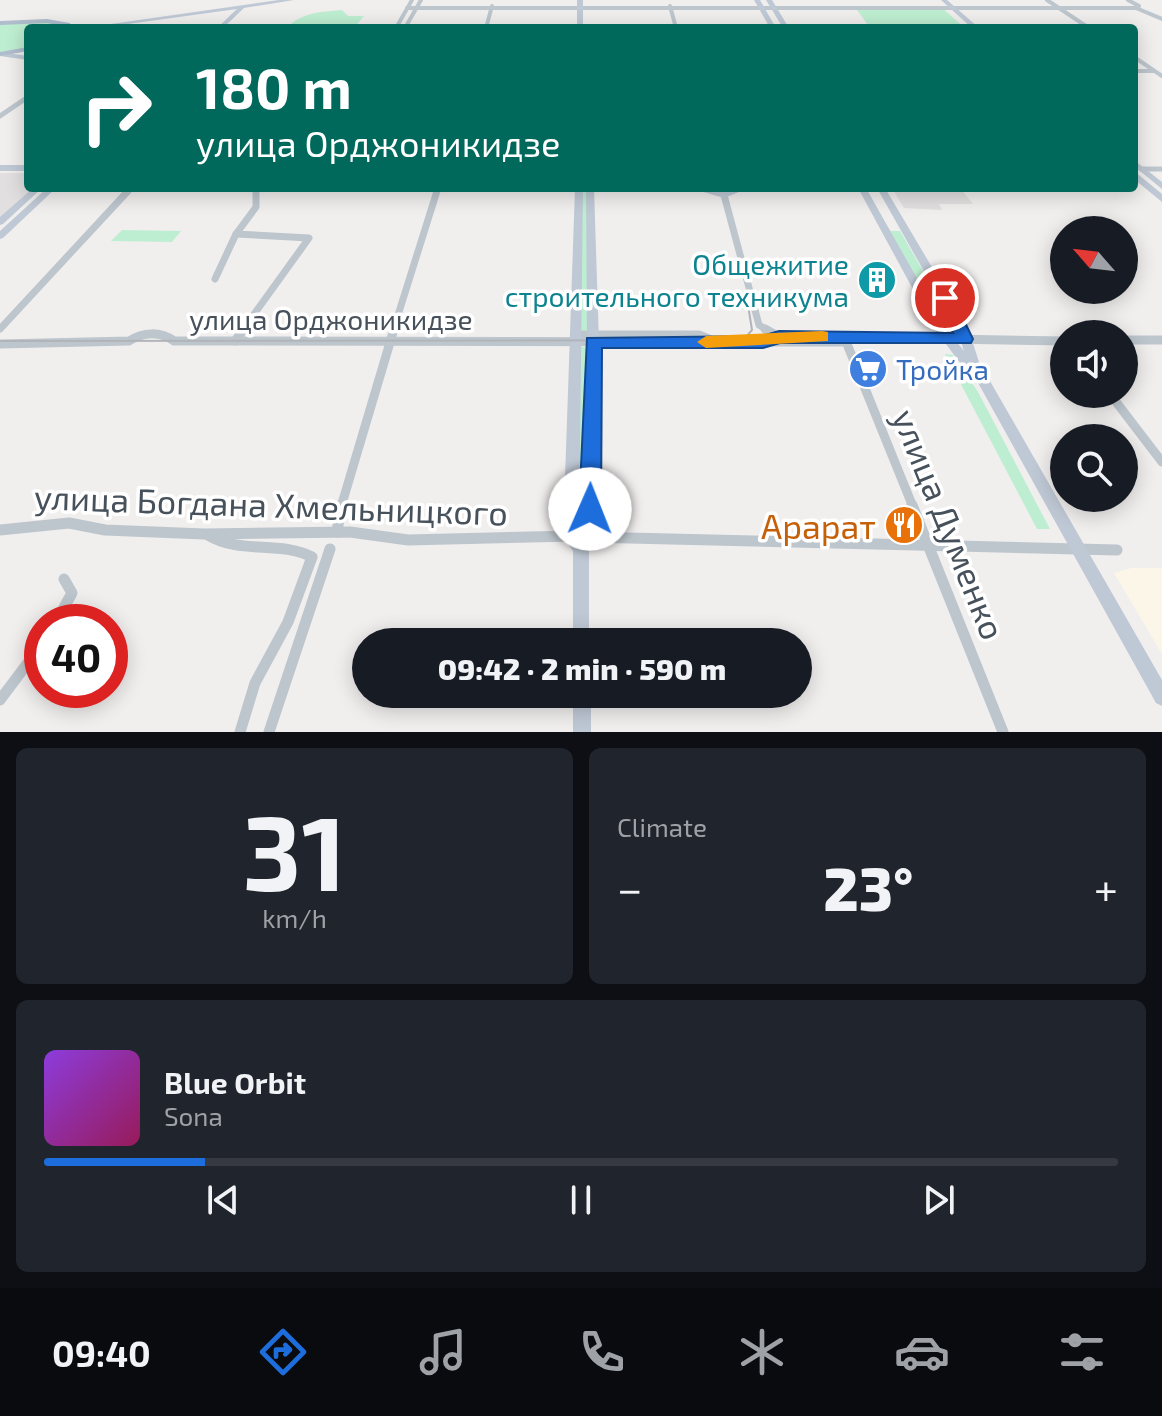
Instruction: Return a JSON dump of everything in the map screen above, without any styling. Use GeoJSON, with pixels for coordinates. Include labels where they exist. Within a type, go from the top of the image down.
{"type":"FeatureCollection","features":[{"type":"Feature","properties":{"kind":"main road"},"geometry":{"type":"LineString","coordinates":[[0,20],[55,21],[63,24]]}},
{"type":"Feature","properties":{"kind":"street"},"geometry":{"type":"LineString","coordinates":[[88,24],[261,0]]}},
{"type":"Feature","properties":{"kind":"street"},"geometry":{"type":"LineString","coordinates":[[224,24],[243,3],[291,0]]}},
{"type":"Feature","properties":{"kind":"street"},"geometry":{"type":"LineString","coordinates":[[936,0],[971,24]]}},
{"type":"Feature","properties":{"kind":"street"},"geometry":{"type":"LineString","coordinates":[[1047,0],[1083,24]]}},
{"type":"Feature","properties":{"kind":"street"},"geometry":{"type":"LineString","coordinates":[[1128,0],[1139,6],[1136,8]]}},
{"type":"Feature","properties":{"kind":"street"},"geometry":{"type":"LineString","coordinates":[[759,3],[771,24]]}},
{"type":"Feature","properties":{"kind":"street"},"geometry":{"type":"LineString","coordinates":[[771,3],[784,24]]}},
{"type":"Feature","properties":{"kind":"street"},"geometry":{"type":"LineString","coordinates":[[398,24],[409,4],[671,6],[771,3],[1136,8],[1162,19]]}},
{"type":"Feature","properties":{"kind":"street"},"geometry":{"type":"LineString","coordinates":[[407,24],[419,4]]}},
{"type":"Feature","properties":{"kind":"street"},"geometry":{"type":"LineString","coordinates":[[581,24],[584,4]]}},
{"type":"Feature","properties":{"kind":"street"},"geometry":{"type":"LineString","coordinates":[[584,4],[587,24]]}},
{"type":"Feature","properties":{"kind":"street"},"geometry":{"type":"LineString","coordinates":[[947,5],[964,24]]}},
{"type":"Feature","properties":{"kind":"street"},"geometry":{"type":"LineString","coordinates":[[487,24],[492,6]]}},
{"type":"Feature","properties":{"kind":"street"},"geometry":{"type":"LineString","coordinates":[[671,6],[675,24]]}},
{"type":"Feature","properties":{"kind":"street"},"geometry":{"type":"LineString","coordinates":[[107,24],[134,19]]}},
{"type":"Feature","properties":{"kind":"street"},"geometry":{"type":"LineString","coordinates":[[0,54],[24,53]]}},
{"type":"Feature","properties":{"kind":"street"},"geometry":{"type":"LineString","coordinates":[[1138,59],[1160,73]]}},
{"type":"Feature","properties":{"kind":"street"},"geometry":{"type":"LineString","coordinates":[[1138,71],[1160,73]]}},
{"type":"Feature","properties":{"kind":"street"},"geometry":{"type":"LineString","coordinates":[[0,110],[24,93]]}},
{"type":"Feature","properties":{"kind":"street"},"geometry":{"type":"LineString","coordinates":[[0,116],[24,100]]}},
{"type":"Feature","properties":{"kind":"street"},"geometry":{"type":"LineString","coordinates":[[0,162],[24,165]]}},
{"type":"Feature","properties":{"kind":"street"},"geometry":{"type":"LineString","coordinates":[[0,168],[24,165]]}},
{"type":"Feature","properties":{"kind":"street"},"geometry":{"type":"LineString","coordinates":[[1138,169],[1162,169]]}},
{"type":"Feature","properties":{"kind":"street"},"geometry":{"type":"LineString","coordinates":[[1138,171],[1162,186]]}},
{"type":"Feature","properties":{"kind":"street"},"geometry":{"type":"LineString","coordinates":[[1138,172],[1162,199]]}},
{"type":"Feature","properties":{"kind":"street"},"geometry":{"type":"LineString","coordinates":[[0,222],[34,192]]}},
{"type":"Feature","properties":{"kind":"street"},"geometry":{"type":"LineString","coordinates":[[0,236],[48,192]]}},
{"type":"Feature","properties":{"kind":"street"},"geometry":{"type":"LineString","coordinates":[[0,329],[127,192]]}},
{"type":"Feature","properties":{"kind":"street"},"geometry":{"type":"LineString","coordinates":[[215,279],[236,234],[256,207],[256,192]]}},
{"type":"Feature","properties":{"kind":"street"},"geometry":{"type":"LineString","coordinates":[[337,532],[344,489],[437,192]]}},
{"type":"Feature","properties":{"kind":"street"},"geometry":{"type":"LineString","coordinates":[[579,192],[593,339],[581,541]]}},
{"type":"Feature","properties":{"kind":"street"},"geometry":{"type":"LineString","coordinates":[[581,628],[577,339],[590,192]]}},
{"type":"Feature","properties":{"kind":"street"},"geometry":{"type":"LineString","coordinates":[[711,192],[724,195],[733,192]]}},
{"type":"Feature","properties":{"kind":"street"},"geometry":{"type":"LineString","coordinates":[[864,192],[884,228],[957,339]]}},
{"type":"Feature","properties":{"kind":"street"},"geometry":{"type":"LineString","coordinates":[[883,192],[957,339],[1062,530],[1100,575],[1162,682]]}},
{"type":"Feature","properties":{"kind":"street"},"geometry":{"type":"LineString","coordinates":[[724,195],[759,325],[779,337]]}},
{"type":"Feature","properties":{"kind":"street"},"geometry":{"type":"LineString","coordinates":[[884,228],[904,228]]}},
{"type":"Feature","properties":{"kind":"street"},"geometry":{"type":"LineString","coordinates":[[235,341],[309,238],[236,234]]}},
{"type":"Feature","properties":{"kind":"street","name":"улица Орджоникидзе"},"geometry":{"type":"LineString","coordinates":[[0,344],[129,341],[140,334],[166,335],[174,341],[593,339],[763,342],[845,339]]}},
{"type":"Feature","properties":{"kind":"street","name":"улица Орджоникидзе"},"geometry":{"type":"LineString","coordinates":[[763,342],[779,337],[1050,341]]}},
{"type":"Feature","properties":{"kind":"street","name":"улица Думенко"},"geometry":{"type":"LineString","coordinates":[[845,339],[1003,732]]}},
{"type":"Feature","properties":{"kind":"street"},"geometry":{"type":"LineString","coordinates":[[1138,340],[1162,340]]}},
{"type":"Feature","properties":{"kind":"street"},"geometry":{"type":"LineString","coordinates":[[1121,408],[1162,462]]}},
{"type":"Feature","properties":{"kind":"street","name":"улица Богдана Хмельницкого"},"geometry":{"type":"LineString","coordinates":[[0,530],[17,525],[82,524],[97,525],[105,530],[208,535],[251,530],[263,534],[337,532],[408,540],[929,544],[1117,550]]}},
{"type":"Feature","properties":{"kind":"street"},"geometry":{"type":"LineString","coordinates":[[208,535],[220,545],[272,549],[312,557],[288,622],[255,683],[240,732]]}},
{"type":"Feature","properties":{"kind":"street"},"geometry":{"type":"LineString","coordinates":[[269,732],[330,549]]}},
{"type":"Feature","properties":{"kind":"street"},"geometry":{"type":"LineString","coordinates":[[1078,550],[1162,697]]}},
{"type":"Feature","properties":{"kind":"street"},"geometry":{"type":"LineString","coordinates":[[64,579],[72,593],[66,604]]}},
{"type":"Feature","properties":{"kind":"street"},"geometry":{"type":"LineString","coordinates":[[0,700],[24,668]]}},
{"type":"Feature","properties":{"kind":"street"},"geometry":{"type":"LineString","coordinates":[[582,708],[582,732]]}},
{"type":"Feature","properties":{"kind":"shaded area"},"geometry":{"type":"Polygon","coordinates":[[[0,173],[24,173],[24,192],[29,192],[0,218],[0,173]]]}},
{"type":"Feature","properties":{"kind":"shaded area"},"geometry":{"type":"Polygon","coordinates":[[[894,192],[963,192],[973,204],[939,204],[942,210],[904,208],[894,192]]]}},
{"type":"Feature","properties":{"kind":"shaded area"},"geometry":{"type":"Polygon","coordinates":[[[1131,568],[1162,568],[1162,654],[1114,573],[1131,568]]]}},
{"type":"Feature","properties":{"kind":"green space"},"geometry":{"type":"Polygon","coordinates":[[[942,8],[960,24],[867,24],[857,10],[942,8]]]}},
{"type":"Feature","properties":{"kind":"green space"},"geometry":{"type":"Polygon","coordinates":[[[342,10],[348,16],[364,16],[357,24],[292,24],[320,12],[342,10]]]}},
{"type":"Feature","properties":{"kind":"green space"},"geometry":{"type":"Polygon","coordinates":[[[46,22],[59,24],[24,24],[24,49],[0,53],[0,24],[46,22]]]}},
{"type":"Feature","properties":{"kind":"green space"},"geometry":{"type":"Polygon","coordinates":[[[582,192],[588,192],[590,333],[580,333],[582,192]]]}},
{"type":"Feature","properties":{"kind":"green space"},"geometry":{"type":"Polygon","coordinates":[[[122,230],[181,231],[172,242],[111,241],[122,230]]]}},
{"type":"Feature","properties":{"kind":"green space"},"geometry":{"type":"Polygon","coordinates":[[[889,231],[900,231],[957,330],[945,330],[889,231]]]}},
{"type":"Feature","properties":{"kind":"green space"},"geometry":{"type":"Polygon","coordinates":[[[580,347],[589,347],[585,533],[574,532],[580,347]]]}},
{"type":"Feature","properties":{"kind":"green space"},"geometry":{"type":"Polygon","coordinates":[[[945,354],[953,355],[978,392],[1050,529],[1037,529],[945,354]]]}},
{"type":"Feature","properties":{"kind":"tram line"},"geometry":{"type":"LineString","coordinates":[[737,338],[746,337],[752,330],[748,305]]}},
{"type":"Feature","properties":{"kind":"tram line"},"geometry":{"type":"LineString","coordinates":[[0,341],[861,340]]}},
{"type":"Feature","properties":{"kind":"slow traffic"},"geometry":{"type":"LineString","coordinates":[[706,342],[763,342],[779,337],[822,337]]}},
{"type":"Feature","properties":{"kind":"place","name":"Общежитие строительного техникума"},"geometry":{"type":"Point","coordinates":[877,280]}},
{"type":"Feature","properties":{"kind":"place","name":"Тройка"},"geometry":{"type":"Point","coordinates":[868,369]}},
{"type":"Feature","properties":{"kind":"place","name":"Арарат"},"geometry":{"type":"Point","coordinates":[904,525]}},
{"type":"Feature","properties":{"kind":"route"},"geometry":{"type":"LineString","coordinates":[[590,509],[593,342],[763,342],[779,337],[964,339],[962,328],[945,298]]}}]}
